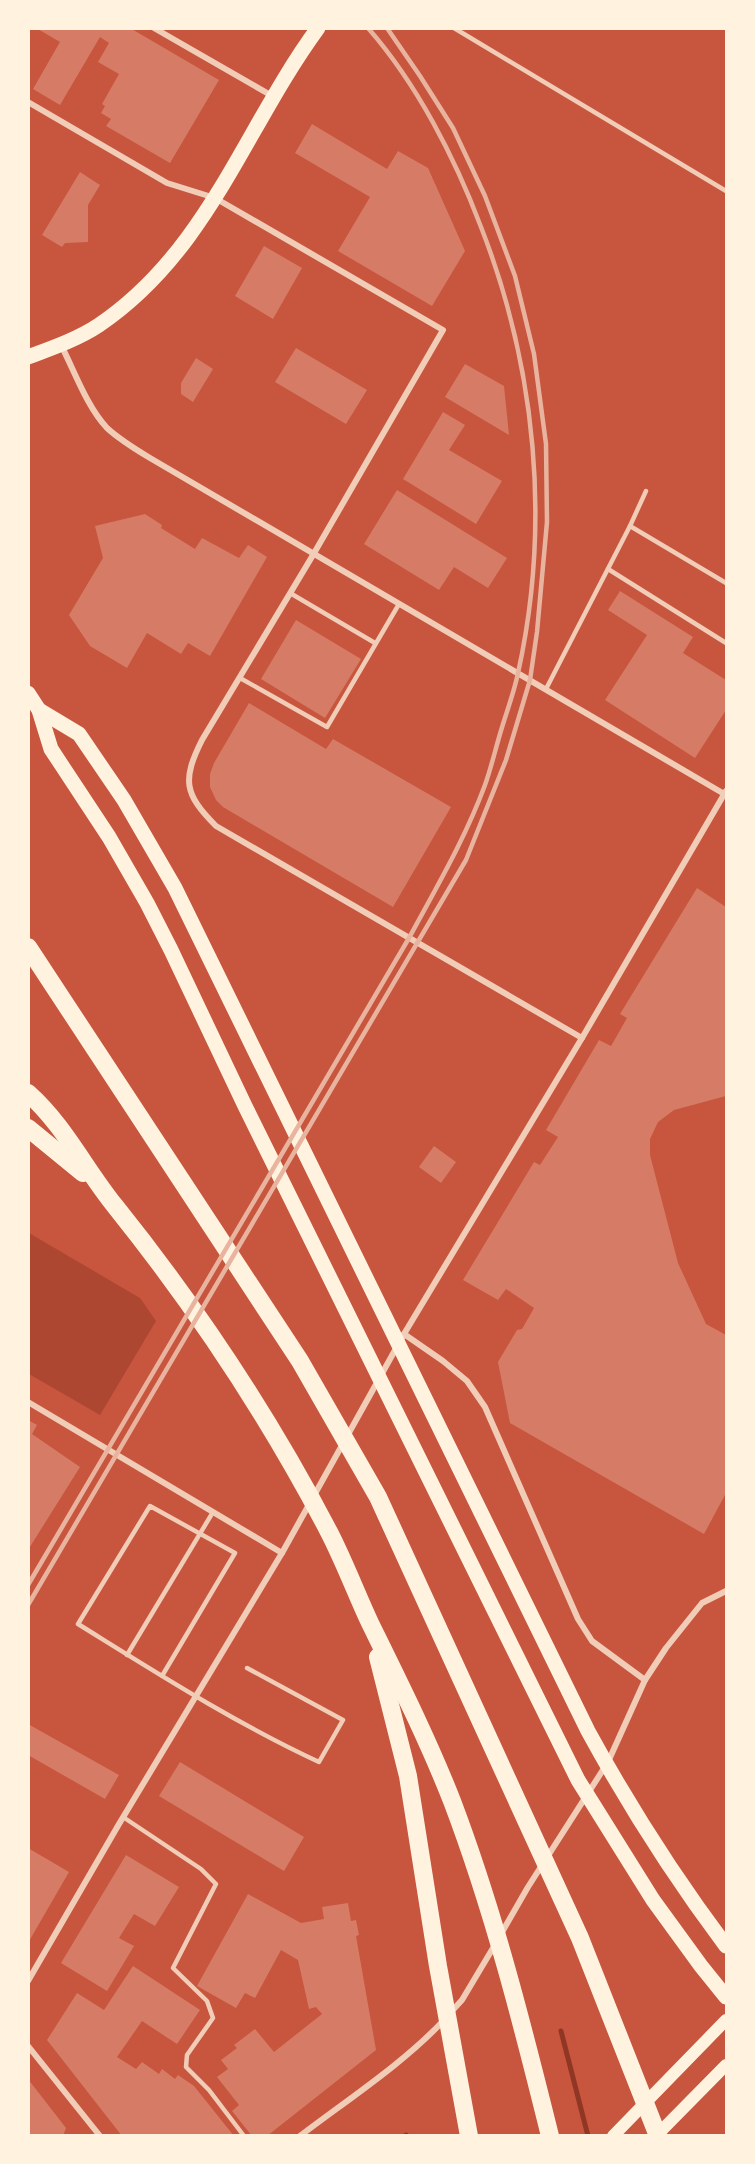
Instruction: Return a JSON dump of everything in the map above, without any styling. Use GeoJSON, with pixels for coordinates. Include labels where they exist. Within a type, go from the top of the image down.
{"type":"FeatureCollection","features":[{"type":"Feature","properties":{"kind":"highway"},"geometry":{"type":"LineString","coordinates":[[28,947],[300,1361],[378,1497],[580,1938],[657,2136]]}},
{"type":"Feature","properties":{"kind":"highway"},"geometry":{"type":"LineString","coordinates":[[28,1094],[60,1128],[101,1189],[149,1249],[218,1346],[273,1431],[330,1534],[452,1800],[477,1874],[525,2037],[550,2136]]}},
{"type":"Feature","properties":{"kind":"highway"},"geometry":{"type":"LineString","coordinates":[[28,1128],[101,1189]]}},
{"type":"Feature","properties":{"kind":"highway"},"geometry":{"type":"LineString","coordinates":[[369,1621],[408,1776],[438,1966],[468,2134]]}},
{"type":"Feature","properties":{"kind":"main road"},"geometry":{"type":"LineString","coordinates":[[28,357],[98,326],[140,292],[166,267],[201,221],[274,97],[318,28]]}},
{"type":"Feature","properties":{"kind":"main road"},"geometry":{"type":"LineString","coordinates":[[28,693],[51,749],[109,837],[147,903],[578,1780],[653,1900],[726,1997]]}},
{"type":"Feature","properties":{"kind":"main road"},"geometry":{"type":"LineString","coordinates":[[36,712],[79,734],[124,800],[175,888],[588,1731],[633,1810],[671,1869],[726,1946]]}},
{"type":"Feature","properties":{"kind":"main road"},"geometry":{"type":"LineString","coordinates":[[614,2136],[726,2020]]}},
{"type":"Feature","properties":{"kind":"main road"},"geometry":{"type":"LineString","coordinates":[[657,2136],[726,2065]]}},
{"type":"Feature","properties":{"kind":"street"},"geometry":{"type":"LineString","coordinates":[[154,28],[274,97]]}},
{"type":"Feature","properties":{"kind":"street"},"geometry":{"type":"LineString","coordinates":[[28,102],[167,183],[215,198],[443,330],[314,555],[202,740],[192,760],[188,778],[191,793],[199,808],[216,825],[582,1038]]}},
{"type":"Feature","properties":{"kind":"street"},"geometry":{"type":"LineString","coordinates":[[28,1981],[123,1817],[282,1553],[404,1334],[726,794],[150,458],[107,428],[96,414],[61,344]]}},
{"type":"Feature","properties":{"kind":"street"},"geometry":{"type":"LineString","coordinates":[[404,1334],[467,1381],[485,1407],[578,1619],[592,1641],[645,1680]]}},
{"type":"Feature","properties":{"kind":"street"},"geometry":{"type":"LineString","coordinates":[[28,1402],[282,1553]]}},
{"type":"Feature","properties":{"kind":"street"},"geometry":{"type":"LineString","coordinates":[[300,2136],[431,2034],[462,2000],[528,1887],[608,1762],[645,1680],[666,1648],[702,1603],[726,1591]]}},
{"type":"Feature","properties":{"kind":"street"},"geometry":{"type":"LineString","coordinates":[[28,2046],[100,2136]]}},
{"type":"Feature","properties":{"kind":"lane"},"geometry":{"type":"LineString","coordinates":[[453,28],[726,191]]}},
{"type":"Feature","properties":{"kind":"lane"},"geometry":{"type":"LineString","coordinates":[[546,688],[646,491]]}},
{"type":"Feature","properties":{"kind":"lane"},"geometry":{"type":"LineString","coordinates":[[630,526],[726,583]]}},
{"type":"Feature","properties":{"kind":"lane"},"geometry":{"type":"LineString","coordinates":[[608,568],[726,643]]}},
{"type":"Feature","properties":{"kind":"lane"},"geometry":{"type":"LineString","coordinates":[[290,593],[375,643]]}},
{"type":"Feature","properties":{"kind":"lane"},"geometry":{"type":"LineString","coordinates":[[240,678],[327,727],[399,604]]}},
{"type":"Feature","properties":{"kind":"lane"},"geometry":{"type":"LineString","coordinates":[[162,1676],[235,1553],[150,1506],[78,1624],[127,1655],[195,1696],[268,1738],[319,1762],[343,1719],[247,1668]]}},
{"type":"Feature","properties":{"kind":"lane"},"geometry":{"type":"LineString","coordinates":[[127,1655],[213,1512]]}},
{"type":"Feature","properties":{"kind":"lane"},"geometry":{"type":"LineString","coordinates":[[123,1817],[201,1869],[216,1884],[173,1968],[207,2001],[213,2018],[187,2055],[186,2067],[209,2090],[244,2136]]}},
{"type":"Feature","properties":{"kind":"shaded area"},"geometry":{"type":"Polygon","coordinates":[[[29,1233],[140,1298],[156,1321],[100,1415],[29,1374],[29,1233]]]}},
{"type":"Feature","properties":{"kind":"building"},"geometry":{"type":"Polygon","coordinates":[[[36,28],[130,28],[219,80],[170,163],[106,126],[111,119],[101,113],[105,106],[102,104],[119,74],[98,62],[109,43],[100,37],[60,105],[33,89],[60,42],[36,28]]]}},
{"type":"Feature","properties":{"kind":"building"},"geometry":{"type":"Polygon","coordinates":[[[312,124],[387,169],[398,151],[428,168],[465,251],[432,306],[338,251],[370,197],[295,153],[312,124]]]}},
{"type":"Feature","properties":{"kind":"building"},"geometry":{"type":"Polygon","coordinates":[[[80,172],[100,185],[88,205],[88,242],[65,243],[62,247],[42,235],[80,172]]]}},
{"type":"Feature","properties":{"kind":"building"},"geometry":{"type":"Polygon","coordinates":[[[264,246],[302,268],[273,319],[235,296],[264,246]]]}},
{"type":"Feature","properties":{"kind":"building"},"geometry":{"type":"Polygon","coordinates":[[[296,348],[367,390],[346,424],[275,382],[296,348]]]}},
{"type":"Feature","properties":{"kind":"building"},"geometry":{"type":"Polygon","coordinates":[[[196,358],[213,369],[193,402],[181,394],[181,383],[196,358]]]}},
{"type":"Feature","properties":{"kind":"building"},"geometry":{"type":"Polygon","coordinates":[[[465,364],[504,386],[509,435],[445,397],[465,364]]]}},
{"type":"Feature","properties":{"kind":"building"},"geometry":{"type":"Polygon","coordinates":[[[443,412],[465,425],[449,450],[502,481],[476,524],[403,479],[443,412]]]}},
{"type":"Feature","properties":{"kind":"building"},"geometry":{"type":"Polygon","coordinates":[[[397,490],[507,558],[488,588],[454,567],[439,590],[364,544],[397,490]]]}},
{"type":"Feature","properties":{"kind":"building"},"geometry":{"type":"Polygon","coordinates":[[[145,514],[162,525],[161,528],[195,549],[202,538],[239,558],[248,545],[267,557],[210,656],[188,643],[181,654],[147,633],[127,668],[90,646],[69,615],[103,558],[95,526],[145,514]]]}},
{"type":"Feature","properties":{"kind":"building"},"geometry":{"type":"Polygon","coordinates":[[[620,591],[693,637],[683,653],[726,680],[726,710],[695,758],[605,700],[647,635],[608,610],[620,591]]]}},
{"type":"Feature","properties":{"kind":"building"},"geometry":{"type":"Polygon","coordinates":[[[296,620],[361,659],[325,718],[261,679],[296,620]]]}},
{"type":"Feature","properties":{"kind":"building"},"geometry":{"type":"Polygon","coordinates":[[[249,703],[326,749],[333,739],[451,807],[393,907],[223,807],[216,800],[210,787],[210,774],[249,703]]]}},
{"type":"Feature","properties":{"kind":"building"},"geometry":{"type":"Polygon","coordinates":[[[697,888],[726,907],[726,1096],[674,1110],[658,1122],[650,1139],[650,1155],[678,1263],[706,1324],[726,1335],[726,1493],[704,1534],[510,1423],[498,1362],[517,1330],[522,1329],[534,1308],[506,1289],[498,1300],[463,1280],[534,1162],[540,1165],[558,1137],[546,1130],[599,1040],[611,1046],[627,1018],[620,1014],[697,888]]]}},
{"type":"Feature","properties":{"kind":"building"},"geometry":{"type":"Polygon","coordinates":[[[434,1146],[456,1162],[441,1183],[419,1167],[434,1146]]]}},
{"type":"Feature","properties":{"kind":"building"},"geometry":{"type":"Polygon","coordinates":[[[28,1420],[37,1425],[32,1434],[80,1467],[28,1550],[28,1420]]]}},
{"type":"Feature","properties":{"kind":"building"},"geometry":{"type":"Polygon","coordinates":[[[28,1724],[119,1775],[105,1799],[28,1755],[28,1724]]]}},
{"type":"Feature","properties":{"kind":"building"},"geometry":{"type":"Polygon","coordinates":[[[180,1762],[304,1837],[284,1871],[159,1796],[180,1762]]]}},
{"type":"Feature","properties":{"kind":"building"},"geometry":{"type":"Polygon","coordinates":[[[28,1848],[69,1872],[28,1943],[28,1848]]]}},
{"type":"Feature","properties":{"kind":"building"},"geometry":{"type":"Polygon","coordinates":[[[126,1855],[179,1887],[155,1926],[134,1914],[119,1938],[134,1946],[107,1991],[61,1963],[126,1855]]]}},
{"type":"Feature","properties":{"kind":"building"},"geometry":{"type":"Polygon","coordinates":[[[248,1894],[301,1923],[324,1919],[322,1907],[348,1903],[351,1921],[356,1920],[359,1935],[356,1936],[376,2050],[267,2136],[252,2136],[232,2111],[239,2105],[217,2077],[228,2069],[221,2060],[237,2048],[234,2045],[255,2029],[274,2052],[322,2014],[316,2007],[309,2009],[298,1960],[281,1950],[255,1998],[245,1993],[236,2008],[197,1986],[248,1894]]]}},
{"type":"Feature","properties":{"kind":"building"},"geometry":{"type":"Polygon","coordinates":[[[133,1966],[200,2010],[177,2044],[142,2021],[117,2057],[136,2069],[142,2062],[159,2074],[162,2069],[175,2079],[178,2075],[194,2086],[234,2136],[122,2136],[47,2040],[77,1993],[104,2010],[133,1966]]]}},
{"type":"Feature","properties":{"kind":"building"},"geometry":{"type":"Polygon","coordinates":[[[28,2079],[66,2128],[63,2136],[28,2136],[28,2079]]]}},
{"type":"Feature","properties":{"kind":"waterway"},"geometry":{"type":"LineString","coordinates":[[561,2031],[588,2136]]}},
{"type":"Feature","properties":{"kind":"railway"},"geometry":{"type":"LineString","coordinates":[[28,1585],[440,882],[485,785],[518,673],[528,617],[534,560],[535,504],[526,391],[515,335],[500,281],[481,227],[447,148],[403,73],[368,28]]}},
{"type":"Feature","properties":{"kind":"railway"},"geometry":{"type":"LineString","coordinates":[[28,1605],[466,860],[506,760],[530,680],[537,632],[547,522],[546,444],[534,354],[515,276],[485,196],[453,128],[387,28]]}}]}
